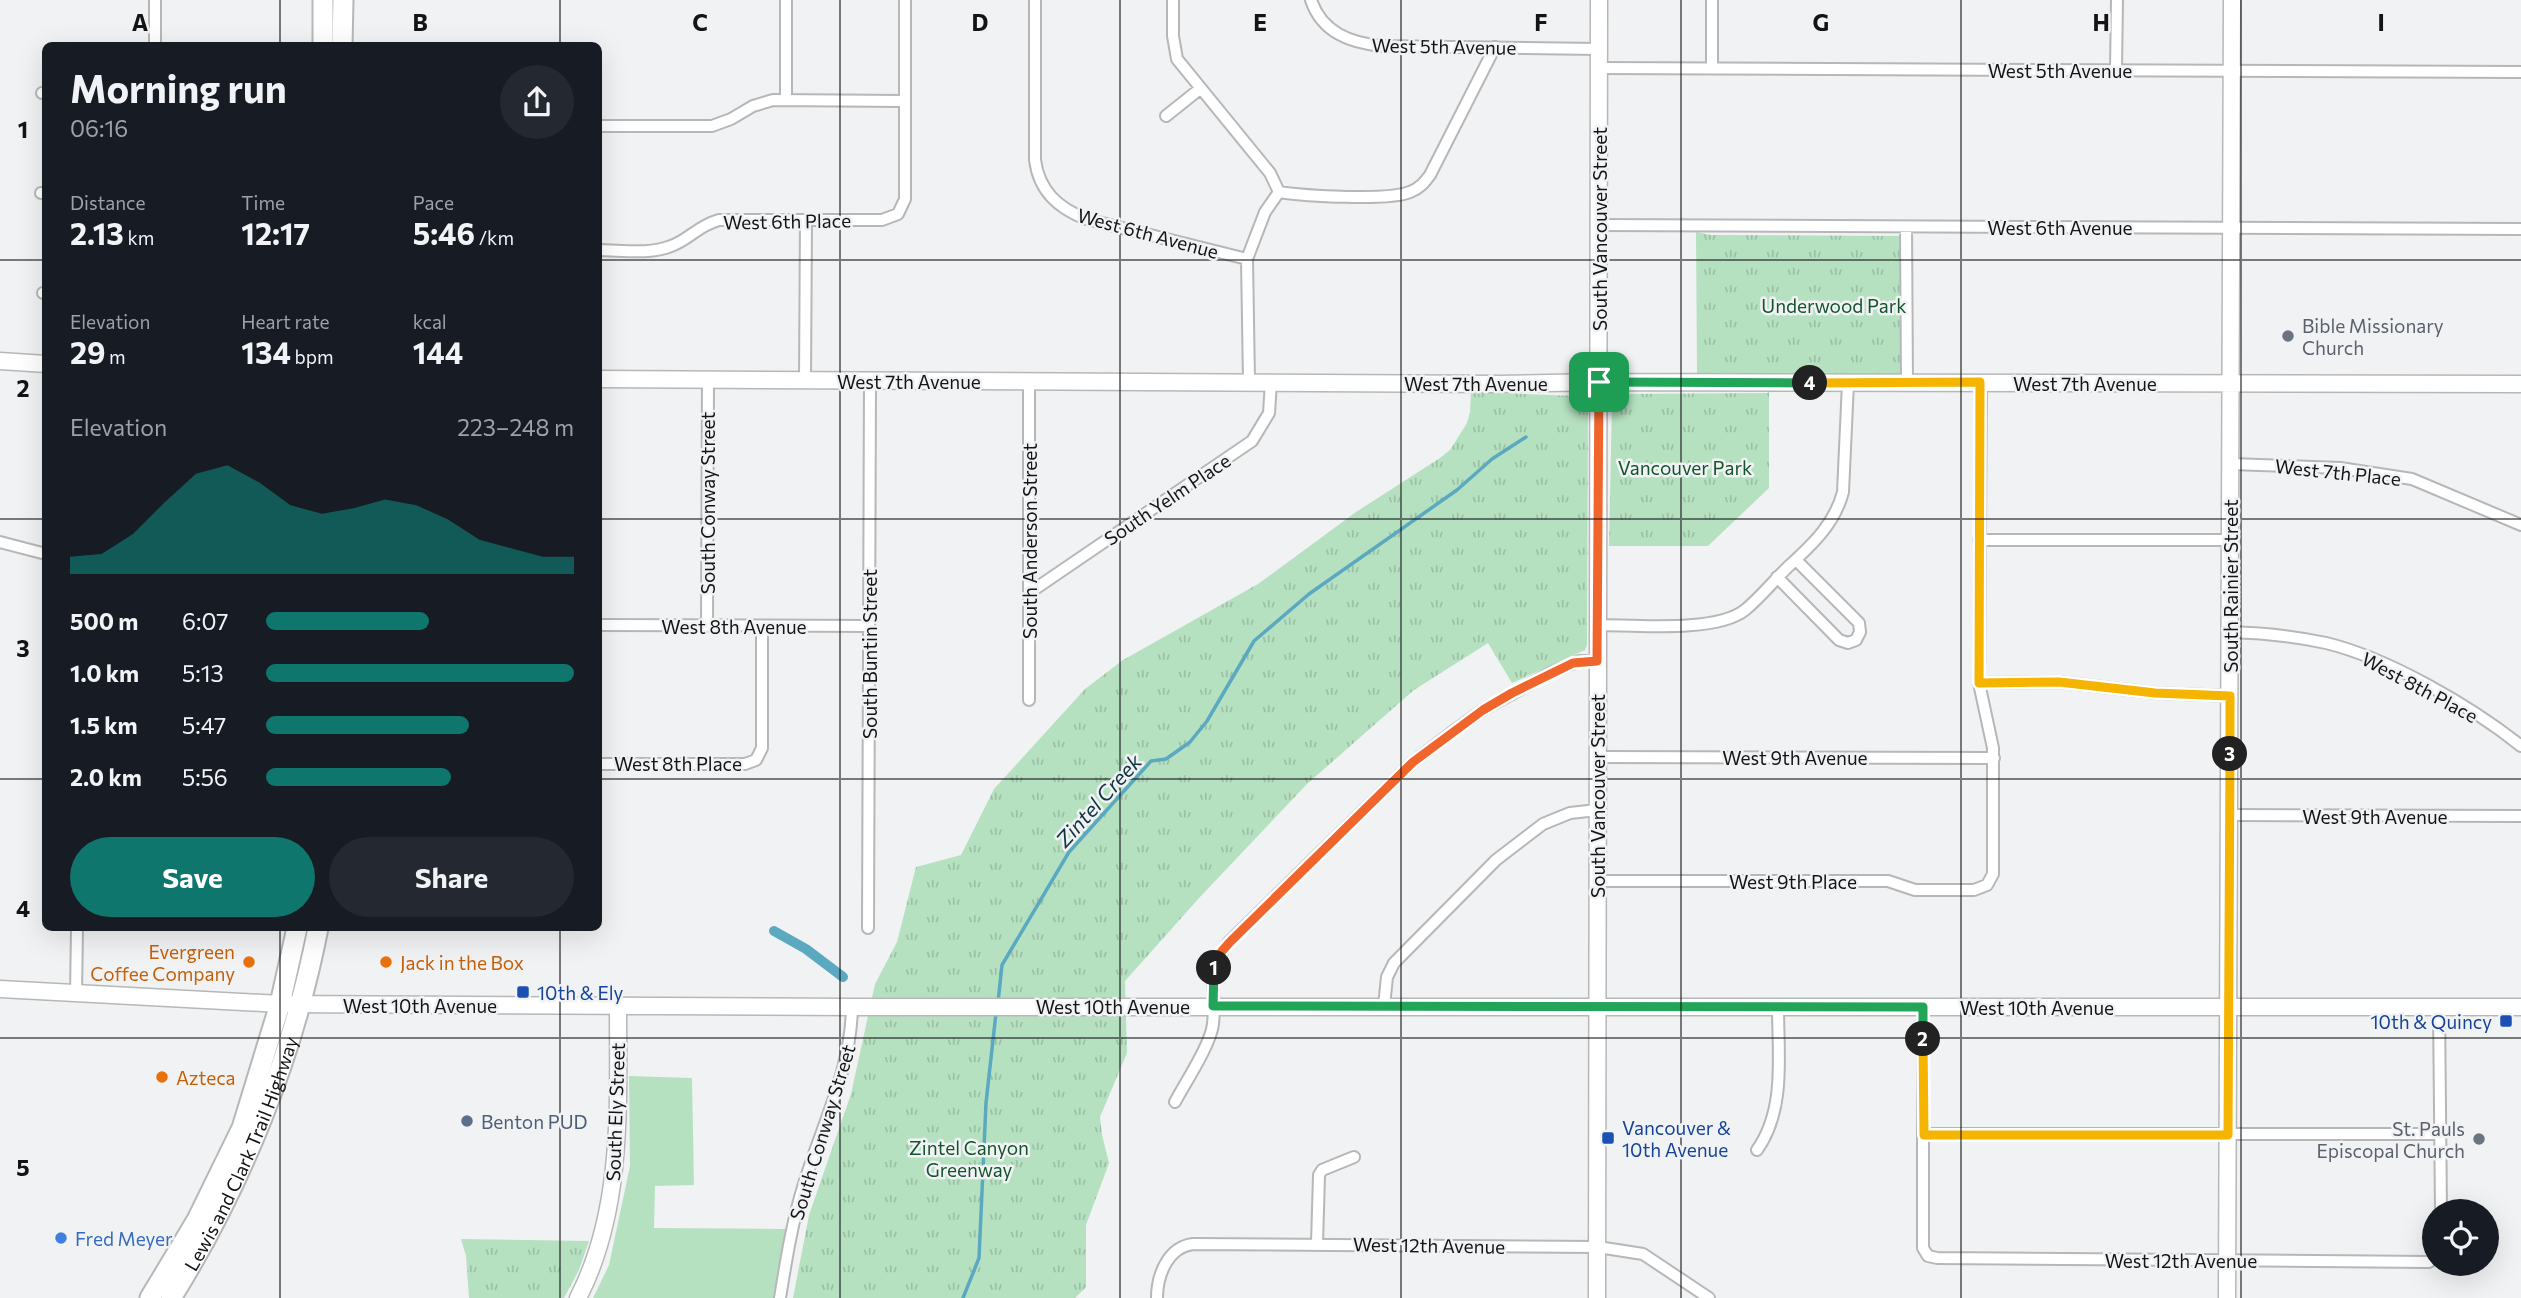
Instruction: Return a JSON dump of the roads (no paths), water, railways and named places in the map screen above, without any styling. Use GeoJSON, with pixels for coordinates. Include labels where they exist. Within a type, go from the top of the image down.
{"type":"FeatureCollection","features":[{"type":"Feature","properties":{"kind":"highway"},"geometry":{"type":"LineString","coordinates":[[323,0],[323,42]]}},
{"type":"Feature","properties":{"kind":"highway"},"geometry":{"type":"LineString","coordinates":[[342,0],[342,42]]}},
{"type":"Feature","properties":{"kind":"highway"},"geometry":{"type":"LineString","coordinates":[[290,1004],[298,931]]}},
{"type":"Feature","properties":{"kind":"highway"},"geometry":{"type":"LineString","coordinates":[[290,1004],[317,931]]}},
{"type":"Feature","properties":{"kind":"highway","name":"Lewis and Clark Trail Highway"},"geometry":{"type":"LineString","coordinates":[[150,1298],[197,1220],[242,1128],[290,1004]]}},
{"type":"Feature","properties":{"kind":"highway","name":"Lewis and Clark Trail Highway"},"geometry":{"type":"LineString","coordinates":[[171,1298],[221,1209],[262,1116],[290,1004]]}},
{"type":"Feature","properties":{"kind":"street"},"geometry":{"type":"LineString","coordinates":[[155,0],[155,42]]}},
{"type":"Feature","properties":{"kind":"street"},"geometry":{"type":"LineString","coordinates":[[786,0],[786,99]]}},
{"type":"Feature","properties":{"kind":"street"},"geometry":{"type":"LineString","coordinates":[[602,126],[712,126],[763,102],[786,99],[904,101],[905,0]]}},
{"type":"Feature","properties":{"kind":"street","name":"West 6th Avenue"},"geometry":{"type":"LineString","coordinates":[[1035,0],[1036,172],[1052,200],[1086,219],[1247,259]]}},
{"type":"Feature","properties":{"kind":"street"},"geometry":{"type":"LineString","coordinates":[[1173,0],[1174,49],[1182,68],[1270,173],[1279,192]]}},
{"type":"Feature","properties":{"kind":"street","name":"West 5th Avenue"},"geometry":{"type":"LineString","coordinates":[[1311,0],[1318,15],[1334,33],[1358,43],[1382,46],[1599,49]]}},
{"type":"Feature","properties":{"kind":"street","name":"South Vancouver Street"},"geometry":{"type":"LineString","coordinates":[[1597,1298],[1599,0]]}},
{"type":"Feature","properties":{"kind":"street"},"geometry":{"type":"LineString","coordinates":[[1712,0],[1712,68]]}},
{"type":"Feature","properties":{"kind":"street"},"geometry":{"type":"LineString","coordinates":[[2116,70],[2117,0]]}},
{"type":"Feature","properties":{"kind":"street","name":"South Rainier Street"},"geometry":{"type":"LineString","coordinates":[[2227,1298],[2232,0]]}},
{"type":"Feature","properties":{"kind":"street"},"geometry":{"type":"LineString","coordinates":[[1279,192],[1384,197],[1408,193],[1420,187],[1430,175],[1495,47]]}},
{"type":"Feature","properties":{"kind":"street","name":"West 5th Avenue"},"geometry":{"type":"LineString","coordinates":[[1599,68],[2521,72]]}},
{"type":"Feature","properties":{"kind":"street"},"geometry":{"type":"LineString","coordinates":[[1166,117],[1201,88]]}},
{"type":"Feature","properties":{"kind":"street","name":"West 6th Place"},"geometry":{"type":"LineString","coordinates":[[602,250],[664,249],[701,226],[719,220],[882,220],[898,214],[905,200],[904,101]]}},
{"type":"Feature","properties":{"kind":"street"},"geometry":{"type":"LineString","coordinates":[[1248,382],[1247,259],[1265,212],[1279,192]]}},
{"type":"Feature","properties":{"kind":"street"},"geometry":{"type":"LineString","coordinates":[[806,220],[806,381]]}},
{"type":"Feature","properties":{"kind":"street","name":"West 6th Avenue"},"geometry":{"type":"LineString","coordinates":[[1599,225],[2521,229]]}},
{"type":"Feature","properties":{"kind":"street"},"geometry":{"type":"LineString","coordinates":[[1906,227],[1907,383]]}},
{"type":"Feature","properties":{"kind":"street"},"geometry":{"type":"LineString","coordinates":[[0,361],[42,364]]}},
{"type":"Feature","properties":{"kind":"street","name":"West 7th Avenue"},"geometry":{"type":"LineString","coordinates":[[602,379],[1504,384],[2521,384]]}},
{"type":"Feature","properties":{"kind":"street","name":"South Conway Street"},"geometry":{"type":"LineString","coordinates":[[706,626],[708,380]]}},
{"type":"Feature","properties":{"kind":"street","name":"South Buntin Street"},"geometry":{"type":"LineString","coordinates":[[868,928],[870,381]]}},
{"type":"Feature","properties":{"kind":"street","name":"South Anderson Street"},"geometry":{"type":"LineString","coordinates":[[1029,381],[1029,700]]}},
{"type":"Feature","properties":{"kind":"street","name":"South Yelm Place"},"geometry":{"type":"LineString","coordinates":[[1029,593],[1252,441],[1269,414],[1271,382]]}},
{"type":"Feature","properties":{"kind":"street"},"geometry":{"type":"LineString","coordinates":[[1980,382],[1979,683],[1994,758]]}},
{"type":"Feature","properties":{"kind":"street"},"geometry":{"type":"LineString","coordinates":[[1597,625],[1691,625],[1721,620],[1743,612],[1822,534],[1839,506],[1843,492],[1848,383]]}},
{"type":"Feature","properties":{"kind":"street","name":"West 7th Place"},"geometry":{"type":"LineString","coordinates":[[2231,464],[2340,468],[2412,479],[2521,524]]}},
{"type":"Feature","properties":{"kind":"street"},"geometry":{"type":"LineString","coordinates":[[1979,540],[2230,540]]}},
{"type":"Feature","properties":{"kind":"street"},"geometry":{"type":"LineString","coordinates":[[0,542],[42,553]]}},
{"type":"Feature","properties":{"kind":"street"},"geometry":{"type":"LineString","coordinates":[[1777,577],[1839,640],[1848,643],[1856,640],[1860,632],[1859,623],[1796,560]]}},
{"type":"Feature","properties":{"kind":"street","name":"West 8th Avenue"},"geometry":{"type":"LineString","coordinates":[[602,625],[869,626]]}},
{"type":"Feature","properties":{"kind":"street","name":"West 8th Place"},"geometry":{"type":"LineString","coordinates":[[602,764],[745,764],[756,760],[762,748],[762,626]]}},
{"type":"Feature","properties":{"kind":"street","name":"West 8th Place"},"geometry":{"type":"LineString","coordinates":[[2230,632],[2281,635],[2350,650],[2433,689],[2521,746]]}},
{"type":"Feature","properties":{"kind":"street"},"geometry":{"type":"LineString","coordinates":[[1175,1102],[1209,1038],[1213,1025],[1214,967],[1230,942],[1413,762],[1472,718],[1512,693],[1573,663],[1597,661]]}},
{"type":"Feature","properties":{"kind":"street"},"geometry":{"type":"LineString","coordinates":[[1979,683],[2059,682],[2155,693],[2230,696]]}},
{"type":"Feature","properties":{"kind":"street","name":"West 9th Avenue"},"geometry":{"type":"LineString","coordinates":[[1597,757],[1994,758]]}},
{"type":"Feature","properties":{"kind":"street","name":"West 9th Place"},"geometry":{"type":"LineString","coordinates":[[1598,881],[1888,881],[1915,890],[1974,890],[1987,885],[1993,874],[1994,758]]}},
{"type":"Feature","properties":{"kind":"street"},"geometry":{"type":"LineString","coordinates":[[1384,1006],[1387,976],[1394,963],[1496,860],[1543,824],[1557,817],[1597,810]]}},
{"type":"Feature","properties":{"kind":"street","name":"West 9th Avenue"},"geometry":{"type":"LineString","coordinates":[[2229,815],[2521,816]]}},
{"type":"Feature","properties":{"kind":"street"},"geometry":{"type":"LineString","coordinates":[[76,995],[78,931]]}},
{"type":"Feature","properties":{"kind":"street","name":"West 10th Avenue"},"geometry":{"type":"LineString","coordinates":[[0,989],[290,1004],[852,1007],[2521,1007]]}},
{"type":"Feature","properties":{"kind":"street","name":"South Ely Street"},"geometry":{"type":"LineString","coordinates":[[578,1298],[595,1258],[612,1191],[616,1152],[618,1006]]}},
{"type":"Feature","properties":{"kind":"street","name":"South Conway Street"},"geometry":{"type":"LineString","coordinates":[[780,1298],[793,1222],[803,1186],[845,1065],[852,1007]]}},
{"type":"Feature","properties":{"kind":"street"},"geometry":{"type":"LineString","coordinates":[[1757,1150],[1774,1118],[1778,1070],[1778,1007]]}},
{"type":"Feature","properties":{"kind":"street"},"geometry":{"type":"LineString","coordinates":[[1923,1007],[1924,1135],[2440,1134]]}},
{"type":"Feature","properties":{"kind":"street"},"geometry":{"type":"LineString","coordinates":[[2439,1007],[2441,1199]]}},
{"type":"Feature","properties":{"kind":"street","name":"West 12th Avenue"},"geometry":{"type":"LineString","coordinates":[[1924,1135],[1923,1248],[1928,1256],[2422,1262]]}},
{"type":"Feature","properties":{"kind":"street"},"geometry":{"type":"LineString","coordinates":[[1317,1244],[1319,1175],[1322,1170],[1354,1157]]}},
{"type":"Feature","properties":{"kind":"street","name":"West 12th Avenue"},"geometry":{"type":"LineString","coordinates":[[1157,1298],[1157,1285],[1167,1262],[1185,1245],[1317,1244],[1598,1247],[1630,1251],[1649,1257],[1709,1298]]}},
{"type":"Feature","properties":{"kind":"waterway","name":"Zintel Creek"},"geometry":{"type":"LineString","coordinates":[[998,1002],[1002,965],[1069,852],[1151,761],[1166,759],[1190,742],[1207,721],[1254,641],[1309,594],[1457,490],[1492,459],[1526,437]]}},
{"type":"Feature","properties":{"kind":"waterway"},"geometry":{"type":"LineString","coordinates":[[774,931],[806,949],[843,977]]}},
{"type":"Feature","properties":{"kind":"waterway","name":"Zintel Creek"},"geometry":{"type":"LineString","coordinates":[[963,1298],[979,1258],[986,1103],[996,1013]]}},
{"type":"Feature","properties":{"kind":"place","name":"Bible Missionary Church"},"geometry":{"type":"Point","coordinates":[2288,336]}},
{"type":"Feature","properties":{"kind":"place","name":"Evergreen Coffee Company"},"geometry":{"type":"Point","coordinates":[249,962]}},
{"type":"Feature","properties":{"kind":"place","name":"Jack in the Box"},"geometry":{"type":"Point","coordinates":[386,962]}},
{"type":"Feature","properties":{"kind":"place","name":"10th & Ely"},"geometry":{"type":"Point","coordinates":[523,992]}},
{"type":"Feature","properties":{"kind":"place","name":"10th & Quincy"},"geometry":{"type":"Point","coordinates":[2506,1021]}},
{"type":"Feature","properties":{"kind":"place","name":"Azteca"},"geometry":{"type":"Point","coordinates":[162,1077]}},
{"type":"Feature","properties":{"kind":"place","name":"Benton PUD"},"geometry":{"type":"Point","coordinates":[467,1121]}},
{"type":"Feature","properties":{"kind":"place","name":"Vancouver & 10th Avenue"},"geometry":{"type":"Point","coordinates":[1608,1138]}},
{"type":"Feature","properties":{"kind":"place","name":"St. Pauls Episcopal Church"},"geometry":{"type":"Point","coordinates":[2479,1139]}},
{"type":"Feature","properties":{"kind":"place","name":"Fred Meyer"},"geometry":{"type":"Point","coordinates":[61,1238]}},
{"type":"Feature","properties":{"kind":"park label","name":"Underwood Park"},"geometry":{"type":"Point","coordinates":[1834,305]}},
{"type":"Feature","properties":{"kind":"park label","name":"Vancouver Park"},"geometry":{"type":"Point","coordinates":[1685,467]}},
{"type":"Feature","properties":{"kind":"park label","name":"Zintel Canyon Greenway"},"geometry":{"type":"Point","coordinates":[969,1158]}}]}
